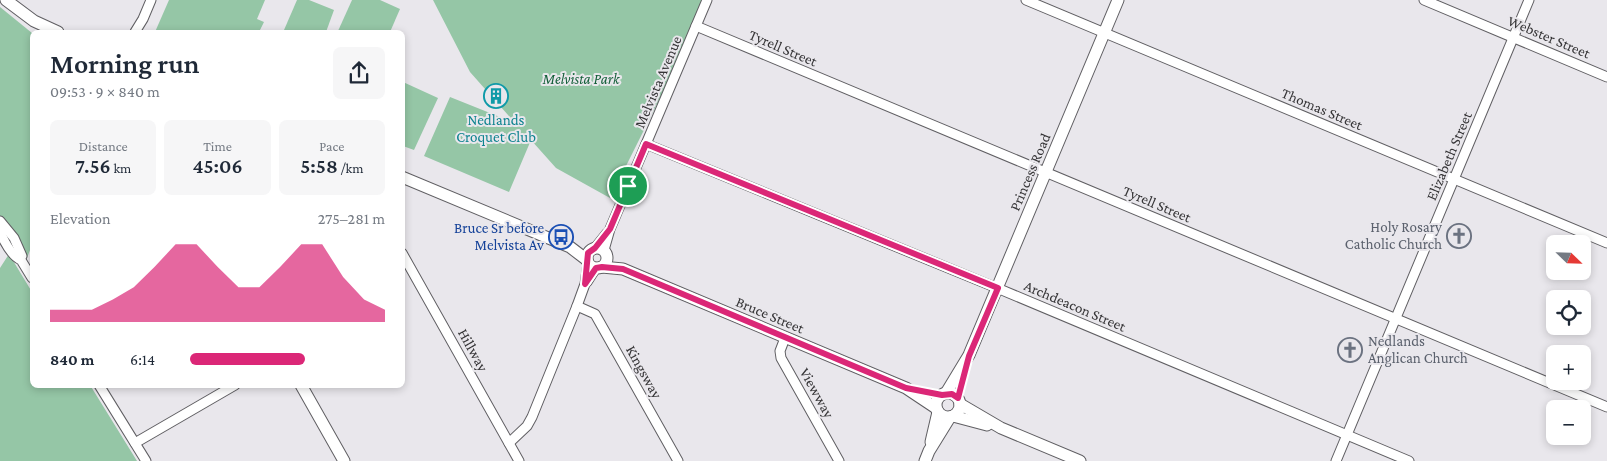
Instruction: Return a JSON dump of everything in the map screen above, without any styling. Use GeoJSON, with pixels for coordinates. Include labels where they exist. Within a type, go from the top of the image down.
{"type":"FeatureCollection","features":[{"type":"Feature","properties":{"kind":"street"},"geometry":{"type":"LineString","coordinates":[[6,0],[34,21],[54,30]]}},
{"type":"Feature","properties":{"kind":"street"},"geometry":{"type":"LineString","coordinates":[[136,30],[143,20],[151,0]]}},
{"type":"Feature","properties":{"kind":"street","name":"Melvista Avenue"},"geometry":{"type":"LineString","coordinates":[[509,443],[527,426],[585,284],[707,0]]}},
{"type":"Feature","properties":{"kind":"street","name":"Thomas Street"},"geometry":{"type":"LineString","coordinates":[[1026,0],[1607,243]]}},
{"type":"Feature","properties":{"kind":"street","name":"Princess Road"},"geometry":{"type":"LineString","coordinates":[[944,394],[969,356],[1118,0]]}},
{"type":"Feature","properties":{"kind":"street","name":"Webster Street"},"geometry":{"type":"LineString","coordinates":[[1424,0],[1607,76]]}},
{"type":"Feature","properties":{"kind":"street","name":"Elizabeth Street"},"geometry":{"type":"LineString","coordinates":[[1336,461],[1529,0]]}},
{"type":"Feature","properties":{"kind":"street"},"geometry":{"type":"LineString","coordinates":[[142,30],[143,20]]}},
{"type":"Feature","properties":{"kind":"street","name":"Tyrell Street"},"geometry":{"type":"LineString","coordinates":[[696,26],[1607,407]]}},
{"type":"Feature","properties":{"kind":"street","name":"Archdeacon Street"},"geometry":{"type":"LineString","coordinates":[[646,144],[998,288],[1409,461]]}},
{"type":"Feature","properties":{"kind":"street","name":"Bruce Street"},"geometry":{"type":"LineString","coordinates":[[405,178],[906,388],[937,410]]}},
{"type":"Feature","properties":{"kind":"street"},"geometry":{"type":"LineString","coordinates":[[0,221],[14,238],[22,257],[21,260],[30,275]]}},
{"type":"Feature","properties":{"kind":"street"},"geometry":{"type":"LineString","coordinates":[[0,232],[6,247],[17,259],[21,260]]}},
{"type":"Feature","properties":{"kind":"street","name":"Hillway"},"geometry":{"type":"LineString","coordinates":[[405,258],[518,461]]}},
{"type":"Feature","properties":{"kind":"street","name":"Kingsway"},"geometry":{"type":"LineString","coordinates":[[577,306],[595,314],[678,461]]}},
{"type":"Feature","properties":{"kind":"street","name":"Viewway"},"geometry":{"type":"LineString","coordinates":[[786,338],[780,351],[781,358],[839,461]]}},
{"type":"Feature","properties":{"kind":"street","name":"Princess Road"},"geometry":{"type":"LineString","coordinates":[[959,401],[969,356]]}},
{"type":"Feature","properties":{"kind":"street"},"geometry":{"type":"LineString","coordinates":[[101,388],[146,461]]}},
{"type":"Feature","properties":{"kind":"street"},"geometry":{"type":"LineString","coordinates":[[135,443],[230,388]]}},
{"type":"Feature","properties":{"kind":"street"},"geometry":{"type":"LineString","coordinates":[[303,388],[344,461]]}},
{"type":"Feature","properties":{"kind":"street","name":"Bruce Street"},"geometry":{"type":"LineString","coordinates":[[906,388],[944,394]]}},
{"type":"Feature","properties":{"kind":"street"},"geometry":{"type":"LineString","coordinates":[[927,456],[938,399],[944,394],[952,394],[959,401],[1001,428]]}},
{"type":"Feature","properties":{"kind":"street"},"geometry":{"type":"LineString","coordinates":[[927,456],[952,417],[959,410],[959,401]]}},
{"type":"Feature","properties":{"kind":"street"},"geometry":{"type":"LineString","coordinates":[[937,410],[944,417],[952,417],[1001,428],[1080,461]]}},
{"type":"Feature","properties":{"kind":"green space"},"geometry":{"type":"Polygon","coordinates":[[[169,0],[265,0],[257,19],[264,22],[260,30],[156,30],[169,0]]]}},
{"type":"Feature","properties":{"kind":"green space"},"geometry":{"type":"Polygon","coordinates":[[[297,0],[309,0],[334,10],[327,30],[284,30],[297,0]]]}},
{"type":"Feature","properties":{"kind":"green space"},"geometry":{"type":"Polygon","coordinates":[[[352,0],[380,0],[400,9],[391,30],[338,30],[352,0]]]}},
{"type":"Feature","properties":{"kind":"green space","name":"Melvista Park"},"geometry":{"type":"Polygon","coordinates":[[[433,0],[707,0],[696,26],[610,198],[556,168],[531,140],[509,192],[424,156],[450,97],[515,123],[470,72],[433,0]]]}},
{"type":"Feature","properties":{"kind":"green space"},"geometry":{"type":"Polygon","coordinates":[[[0,7],[30,31],[30,250],[27,258],[0,216],[0,7]]]}},
{"type":"Feature","properties":{"kind":"green space"},"geometry":{"type":"Polygon","coordinates":[[[405,83],[438,98],[414,150],[405,147],[405,83]]]}},
{"type":"Feature","properties":{"kind":"green space"},"geometry":{"type":"Polygon","coordinates":[[[9,254],[30,289],[30,388],[92,388],[137,461],[0,461],[0,268],[9,254]]]}},
{"type":"Feature","properties":{"kind":"place","name":"Nedlands Croquet Club"},"geometry":{"type":"Point","coordinates":[496,96]}},
{"type":"Feature","properties":{"kind":"place","name":"Holy Rosary Catholic Church"},"geometry":{"type":"Point","coordinates":[1459,236]}},
{"type":"Feature","properties":{"kind":"place","name":"Bruce Sr before Melvista Av"},"geometry":{"type":"Point","coordinates":[561,237]}},
{"type":"Feature","properties":{"kind":"place","name":"Nedlands Anglican Church"},"geometry":{"type":"Point","coordinates":[1350,350]}},
{"type":"Feature","properties":{"kind":"route"},"geometry":{"type":"LineString","coordinates":[[646,144],[998,288],[969,356],[958,398],[952,394],[942,395],[906,388],[623,269],[596,268],[585,284],[588,253],[595,248],[610,229],[628,186],[646,144]]}}]}
